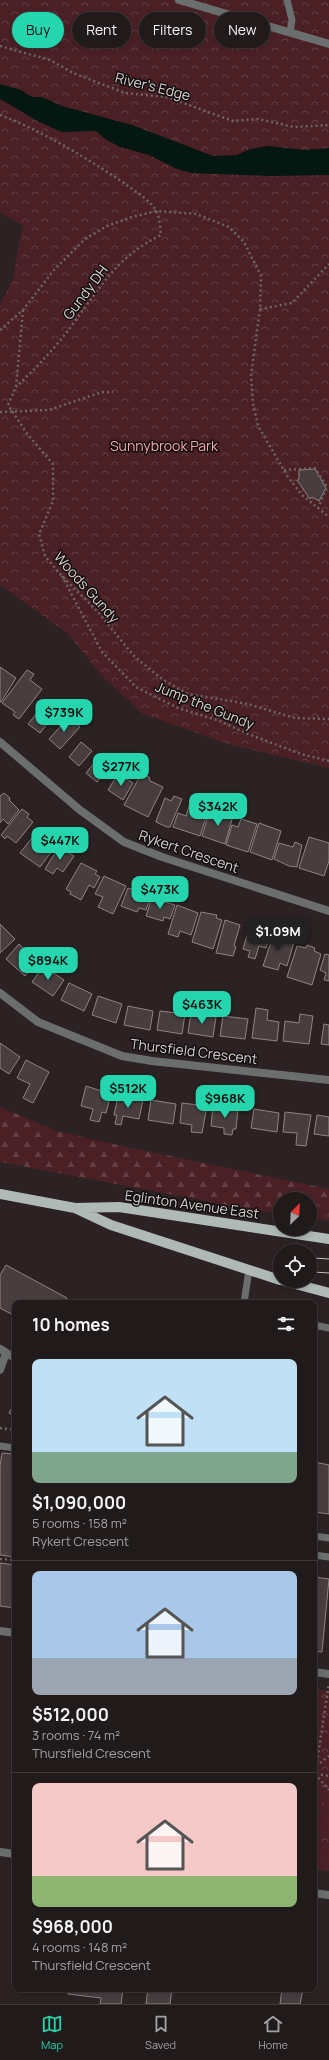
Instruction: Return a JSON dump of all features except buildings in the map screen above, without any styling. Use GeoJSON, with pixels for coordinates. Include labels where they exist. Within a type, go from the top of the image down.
{"type":"FeatureCollection","features":[{"type":"Feature","properties":{"kind":"main road","name":"Eglinton Avenue East"},"geometry":{"type":"LineString","coordinates":[[0,1194],[75,1208],[119,1208],[329,1239]]}},
{"type":"Feature","properties":{"kind":"main road","name":"Eglinton Avenue East"},"geometry":{"type":"LineString","coordinates":[[75,1208],[111,1225],[187,1248],[273,1278]]}},
{"type":"Feature","properties":{"kind":"main road"},"geometry":{"type":"LineString","coordinates":[[310,1288],[329,1293]]}},
{"type":"Feature","properties":{"kind":"street"},"geometry":{"type":"LineString","coordinates":[[180,0],[329,44]]}},
{"type":"Feature","properties":{"kind":"street","name":"Rykert Crescent"},"geometry":{"type":"LineString","coordinates":[[0,742],[80,810],[124,842],[162,857],[329,911]]}},
{"type":"Feature","properties":{"kind":"street","name":"Thursfield Crescent"},"geometry":{"type":"LineString","coordinates":[[0,993],[38,1022],[122,1056],[329,1080]]}},
{"type":"Feature","properties":{"kind":"street"},"geometry":{"type":"LineString","coordinates":[[0,1370],[3,1351],[12,1356]]}},
{"type":"Feature","properties":{"kind":"street"},"geometry":{"type":"LineString","coordinates":[[0,1631],[12,1633]]}},
{"type":"Feature","properties":{"kind":"street"},"geometry":{"type":"LineString","coordinates":[[317,1672],[329,1674]]}},
{"type":"Feature","properties":{"kind":"street"},"geometry":{"type":"LineString","coordinates":[[0,1852],[12,1854]]}},
{"type":"Feature","properties":{"kind":"street"},"geometry":{"type":"LineString","coordinates":[[317,1893],[329,1895]]}},
{"type":"Feature","properties":{"kind":"lane"},"geometry":{"type":"LineString","coordinates":[[287,0],[292,20],[290,32]]}},
{"type":"Feature","properties":{"kind":"lane"},"geometry":{"type":"LineString","coordinates":[[244,1300],[249,1270]]}},
{"type":"Feature","properties":{"kind":"lane"},"geometry":{"type":"LineString","coordinates":[[317,1326],[329,1328]]}},
{"type":"Feature","properties":{"kind":"lane"},"geometry":{"type":"LineString","coordinates":[[0,1446],[12,1448]]}},
{"type":"Feature","properties":{"kind":"lane"},"geometry":{"type":"LineString","coordinates":[[317,1536],[329,1538]]}},
{"type":"Feature","properties":{"kind":"lane"},"geometry":{"type":"LineString","coordinates":[[317,1555],[329,1557]]}},
{"type":"Feature","properties":{"kind":"path","name":"River's Edge"},"geometry":{"type":"LineString","coordinates":[[0,46],[50,60],[73,73],[125,93],[167,97],[233,120],[258,119],[294,127],[329,125]]}},
{"type":"Feature","properties":{"kind":"path"},"geometry":{"type":"LineString","coordinates":[[0,115],[22,124],[99,166],[147,200],[157,211]]}},
{"type":"Feature","properties":{"kind":"path"},"geometry":{"type":"LineString","coordinates":[[0,330],[23,310],[54,270],[85,239],[107,226],[132,217],[157,211],[187,213],[219,222],[235,232],[250,251],[261,276],[260,309],[251,376],[253,403],[258,426],[284,470],[302,495],[329,517]]}},
{"type":"Feature","properties":{"kind":"path","name":"Gundy DH"},"geometry":{"type":"LineString","coordinates":[[16,387],[46,358],[103,282],[127,255],[144,243],[161,235],[157,211]]}},
{"type":"Feature","properties":{"kind":"path"},"geometry":{"type":"LineString","coordinates":[[260,309],[292,303],[329,264]]}},
{"type":"Feature","properties":{"kind":"path"},"geometry":{"type":"LineString","coordinates":[[12,412],[8,405],[16,387],[23,310]]}},
{"type":"Feature","properties":{"kind":"path"},"geometry":{"type":"LineString","coordinates":[[0,412],[49,410],[102,392],[113,392]]}},
{"type":"Feature","properties":{"kind":"path","name":"Woods Gundy"},"geometry":{"type":"LineString","coordinates":[[12,412],[28,435],[53,464],[53,501],[39,534],[45,556],[60,574],[97,611],[134,656],[162,679],[188,694],[248,704],[295,718],[329,719]]}},
{"type":"Feature","properties":{"kind":"path"},"geometry":{"type":"LineString","coordinates":[[284,470],[315,468],[327,487],[318,508]]}},
{"type":"Feature","properties":{"kind":"path","name":"Jump the Gundy"},"geometry":{"type":"LineString","coordinates":[[60,574],[102,652],[136,687],[178,708],[220,721],[248,734],[301,754],[329,761]]}},
{"type":"Feature","properties":{"kind":"path"},"geometry":{"type":"LineString","coordinates":[[0,1428],[12,1430]]}},
{"type":"Feature","properties":{"kind":"path"},"geometry":{"type":"LineString","coordinates":[[0,1559],[12,1560]]}},
{"type":"Feature","properties":{"kind":"path"},"geometry":{"type":"LineString","coordinates":[[317,1760],[329,1682]]}},
{"type":"Feature","properties":{"kind":"path"},"geometry":{"type":"LineString","coordinates":[[317,1765],[329,1756]]}},
{"type":"Feature","properties":{"kind":"path"},"geometry":{"type":"LineString","coordinates":[[317,1774],[329,1776]]}},
{"type":"Feature","properties":{"kind":"path"},"geometry":{"type":"LineString","coordinates":[[317,1776],[329,1790]]}},
{"type":"Feature","properties":{"kind":"green space","name":"Sunnybrook Park"},"geometry":{"type":"Polygon","coordinates":[[[0,0],[329,0],[329,768],[228,744],[143,714],[102,676],[67,633],[0,585],[0,304],[12,282],[23,225],[0,213],[0,0]]]}},
{"type":"Feature","properties":{"kind":"green space"},"geometry":{"type":"Polygon","coordinates":[[[0,1107],[57,1131],[329,1189],[329,1197],[317,1199],[317,1192],[273,1192],[273,1205],[248,1209],[0,1162],[0,1107]]]}},
{"type":"Feature","properties":{"kind":"green space"},"geometry":{"type":"Polygon","coordinates":[[[329,1197],[329,1221],[317,1218],[317,1199],[329,1197]]]}},
{"type":"Feature","properties":{"kind":"green space"},"geometry":{"type":"Polygon","coordinates":[[[273,1205],[273,1212],[248,1209],[273,1205]]]}},
{"type":"Feature","properties":{"kind":"green space"},"geometry":{"type":"Polygon","coordinates":[[[317,1689],[329,1691],[329,1871],[317,1869],[317,1689]]]}},
{"type":"Feature","properties":{"kind":"green space"},"geometry":{"type":"Polygon","coordinates":[[[326,1792],[329,1792],[329,1837],[321,1833],[321,1821],[326,1792]]]}},
{"type":"Feature","properties":{"kind":"green space"},"geometry":{"type":"Polygon","coordinates":[[[317,1843],[329,1845],[329,1860],[317,1858],[317,1843]]]}},
{"type":"Feature","properties":{"kind":"shaded area"},"geometry":{"type":"Polygon","coordinates":[[[0,84],[21,90],[32,97],[42,97],[62,106],[132,125],[213,156],[237,155],[250,149],[268,146],[305,150],[329,148],[329,175],[271,176],[191,173],[175,168],[149,155],[120,147],[105,139],[96,131],[62,132],[39,122],[0,99],[0,84]]]}},
{"type":"Feature","properties":{"kind":"tram line"},"geometry":{"type":"LineString","coordinates":[[317,1258],[329,1259]]}},
{"type":"Feature","properties":{"kind":"tram line"},"geometry":{"type":"LineString","coordinates":[[317,1272],[329,1273]]}}]}
